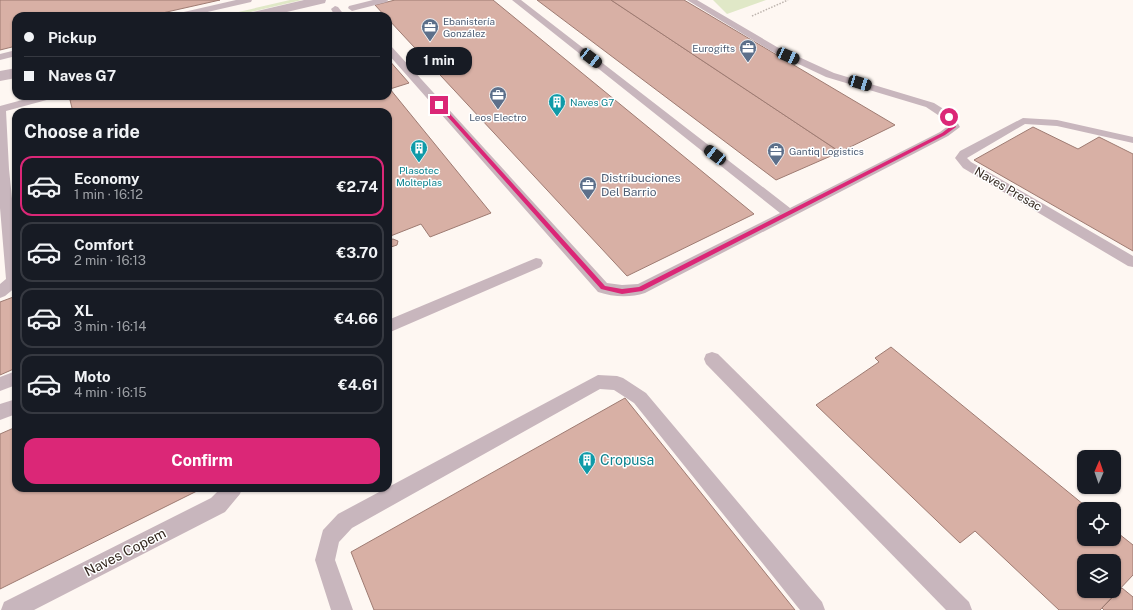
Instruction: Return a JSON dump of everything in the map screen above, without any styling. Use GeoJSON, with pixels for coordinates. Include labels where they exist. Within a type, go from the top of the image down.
{"type":"FeatureCollection","features":[{"type":"Feature","properties":{"kind":"street"},"geometry":{"type":"LineString","coordinates":[[270,12],[320,0]]}},
{"type":"Feature","properties":{"kind":"street"},"geometry":{"type":"LineString","coordinates":[[0,76],[12,74]]}},
{"type":"Feature","properties":{"kind":"lane"},"geometry":{"type":"LineString","coordinates":[[196,12],[248,0]]}},
{"type":"Feature","properties":{"kind":"lane"},"geometry":{"type":"LineString","coordinates":[[356,12],[351,6],[384,0]]}},
{"type":"Feature","properties":{"kind":"lane"},"geometry":{"type":"LineString","coordinates":[[516,0],[789,214]]}},
{"type":"Feature","properties":{"kind":"lane"},"geometry":{"type":"LineString","coordinates":[[392,52],[603,288],[622,291],[640,289],[789,214],[944,134],[954,127],[949,117],[930,105],[830,74],[774,49],[691,0]]}},
{"type":"Feature","properties":{"kind":"lane"},"geometry":{"type":"LineString","coordinates":[[0,57],[12,54]]}},
{"type":"Feature","properties":{"kind":"lane"},"geometry":{"type":"LineString","coordinates":[[12,271],[2,169],[0,109],[35,100]]}},
{"type":"Feature","properties":{"kind":"lane","name":"Naves Presac"},"geometry":{"type":"LineString","coordinates":[[1133,140],[1057,123],[1023,121],[964,154],[961,158],[967,166],[1133,262]]}},
{"type":"Feature","properties":{"kind":"lane"},"geometry":{"type":"LineString","coordinates":[[392,325],[536,264]]}},
{"type":"Feature","properties":{"kind":"lane"},"geometry":{"type":"LineString","coordinates":[[0,292],[12,282]]}},
{"type":"Feature","properties":{"kind":"lane"},"geometry":{"type":"LineString","coordinates":[[712,359],[961,610]]}},
{"type":"Feature","properties":{"kind":"lane"},"geometry":{"type":"LineString","coordinates":[[0,384],[12,380]]}},
{"type":"Feature","properties":{"kind":"lane"},"geometry":{"type":"LineString","coordinates":[[342,610],[325,560],[330,537],[345,521],[598,382],[617,383],[640,398],[814,610]]}},
{"type":"Feature","properties":{"kind":"lane"},"geometry":{"type":"LineString","coordinates":[[0,412],[12,408]]}},
{"type":"Feature","properties":{"kind":"lane","name":"Naves Copem"},"geometry":{"type":"LineString","coordinates":[[12,610],[218,505],[229,492]]}},
{"type":"Feature","properties":{"kind":"path"},"geometry":{"type":"LineString","coordinates":[[747,18],[788,0]]}},
{"type":"Feature","properties":{"kind":"green space"},"geometry":{"type":"Polygon","coordinates":[[[290,0],[302,0],[251,12],[238,12],[290,0]]]}},
{"type":"Feature","properties":{"kind":"green space"},"geometry":{"type":"Polygon","coordinates":[[[713,0],[766,0],[727,14],[713,0]]]}},
{"type":"Feature","properties":{"kind":"building"},"geometry":{"type":"Polygon","coordinates":[[[0,0],[220,0],[167,12],[12,12],[12,47],[0,50],[0,0]]]}},
{"type":"Feature","properties":{"kind":"building","name":"Naves G7"},"geometry":{"type":"Polygon","coordinates":[[[395,0],[493,0],[754,214],[627,276],[392,23],[392,12],[381,12],[375,5],[395,0]]]}},
{"type":"Feature","properties":{"kind":"building"},"geometry":{"type":"Polygon","coordinates":[[[537,0],[611,0],[840,152],[776,180],[537,0]]]}},
{"type":"Feature","properties":{"kind":"building","name":"Eurogifts"},"geometry":{"type":"Polygon","coordinates":[[[611,0],[684,0],[895,125],[840,152],[611,0]]]}},
{"type":"Feature","properties":{"kind":"building","name":"Plasotec Molteplas"},"geometry":{"type":"Polygon","coordinates":[[[392,64],[409,83],[392,88],[392,64]]]}},
{"type":"Feature","properties":{"kind":"building","name":"Plasotec Molteplas"},"geometry":{"type":"Polygon","coordinates":[[[392,91],[491,213],[430,237],[421,224],[392,235],[392,108],[72,108],[70,100],[392,100],[392,91]]]}},
{"type":"Feature","properties":{"kind":"building"},"geometry":{"type":"Polygon","coordinates":[[[1033,127],[1078,149],[1099,137],[1133,154],[1133,251],[974,160],[1033,127]]]}},
{"type":"Feature","properties":{"kind":"building"},"geometry":{"type":"Polygon","coordinates":[[[392,239],[398,241],[397,245],[392,247],[392,239]]]}},
{"type":"Feature","properties":{"kind":"building"},"geometry":{"type":"Polygon","coordinates":[[[12,298],[12,370],[0,375],[0,302],[12,298]]]}},
{"type":"Feature","properties":{"kind":"building"},"geometry":{"type":"Polygon","coordinates":[[[891,347],[1080,502],[1077,502],[1077,546],[1121,546],[1121,536],[1133,545],[1133,575],[1121,588],[1121,554],[1077,554],[1077,598],[1111,598],[1100,610],[1059,610],[975,531],[960,543],[816,405],[879,362],[875,358],[891,347]]]}},
{"type":"Feature","properties":{"kind":"building","name":"Cropusa"},"geometry":{"type":"Polygon","coordinates":[[[625,398],[795,610],[374,610],[351,552],[625,398]]]}},
{"type":"Feature","properties":{"kind":"building"},"geometry":{"type":"Polygon","coordinates":[[[12,429],[12,492],[195,492],[0,589],[0,434],[12,429]]]}},
{"type":"Feature","properties":{"kind":"building"},"geometry":{"type":"Polygon","coordinates":[[[1122,588],[1133,597],[1133,610],[1104,610],[1102,608],[1112,598],[1121,598],[1122,588]]]}},
{"type":"Feature","properties":{"kind":"place","name":"Ebanistería González"},"geometry":{"type":"Point","coordinates":[430,42]}},
{"type":"Feature","properties":{"kind":"place","name":"Eurogifts"},"geometry":{"type":"Point","coordinates":[748,63]}},
{"type":"Feature","properties":{"kind":"place","name":"Leos Electro"},"geometry":{"type":"Point","coordinates":[498,110]}},
{"type":"Feature","properties":{"kind":"place","name":"Naves G7"},"geometry":{"type":"Point","coordinates":[557,117]}},
{"type":"Feature","properties":{"kind":"place","name":"Plasotec Molteplas"},"geometry":{"type":"Point","coordinates":[419,163]}},
{"type":"Feature","properties":{"kind":"place","name":"Gantiq Logistics"},"geometry":{"type":"Point","coordinates":[776,166]}},
{"type":"Feature","properties":{"kind":"place","name":"Distribuciones Del Barrio"},"geometry":{"type":"Point","coordinates":[588,200]}},
{"type":"Feature","properties":{"kind":"place","name":"Cropusa"},"geometry":{"type":"Point","coordinates":[587,475]}},
{"type":"Feature","properties":{"kind":"route"},"geometry":{"type":"LineString","coordinates":[[439,105],[603,288],[622,291],[640,289],[944,134],[954,127],[949,117]]}}]}
